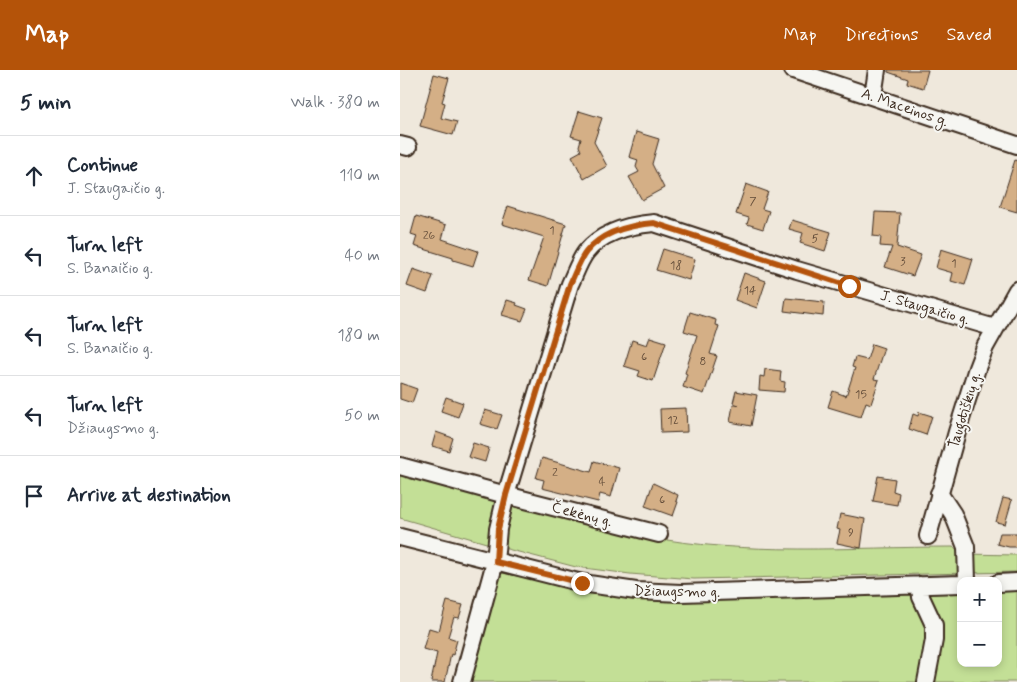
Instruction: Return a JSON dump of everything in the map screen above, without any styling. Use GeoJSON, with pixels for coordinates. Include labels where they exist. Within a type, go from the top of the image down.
{"type":"FeatureCollection","features":[{"type":"Feature","properties":{"kind":"street","name":"A. Maceinos g."},"geometry":{"type":"LineString","coordinates":[[793,70],[1017,145]]}},
{"type":"Feature","properties":{"kind":"street"},"geometry":{"type":"LineString","coordinates":[[873,96],[877,70]]}},
{"type":"Feature","properties":{"kind":"street","name":"J. Staugaičio g."},"geometry":{"type":"LineString","coordinates":[[506,495],[570,284],[586,252],[601,239],[622,228],[634,224],[654,223],[798,270],[995,328]]}},
{"type":"Feature","properties":{"kind":"street","name":"Taugotiškių g."},"geometry":{"type":"LineString","coordinates":[[928,536],[969,391],[995,328],[1017,290]]}},
{"type":"Feature","properties":{"kind":"street","name":"Čekėnų g."},"geometry":{"type":"LineString","coordinates":[[400,466],[659,534]]}},
{"type":"Feature","properties":{"kind":"street"},"geometry":{"type":"LineString","coordinates":[[939,494],[953,514],[966,547],[967,577]]}},
{"type":"Feature","properties":{"kind":"street"},"geometry":{"type":"LineString","coordinates":[[462,682],[496,562],[498,529],[506,495]]}},
{"type":"Feature","properties":{"kind":"street","name":"Džiaugsmo g."},"geometry":{"type":"LineString","coordinates":[[400,537],[582,583],[636,591],[681,593],[957,584]]}},
{"type":"Feature","properties":{"kind":"street"},"geometry":{"type":"LineString","coordinates":[[1002,582],[1017,582]]}},
{"type":"Feature","properties":{"kind":"street"},"geometry":{"type":"LineString","coordinates":[[920,585],[921,597],[934,625],[934,640],[926,682]]}},
{"type":"Feature","properties":{"kind":"green space"},"geometry":{"type":"Polygon","coordinates":[[[400,474],[644,536],[682,542],[759,548],[953,547],[963,554],[1017,555],[1017,572],[694,579],[630,574],[576,567],[400,518],[400,474]]]}},
{"type":"Feature","properties":{"kind":"green space"},"geometry":{"type":"Polygon","coordinates":[[[499,572],[598,594],[648,600],[701,600],[957,591],[957,667],[1002,667],[1002,589],[1017,589],[1017,682],[468,682],[499,572]]]}},
{"type":"Feature","properties":{"kind":"building"},"geometry":{"type":"Polygon","coordinates":[[[888,70],[928,70],[923,88],[907,83],[908,79],[888,72],[888,70]]]}},
{"type":"Feature","properties":{"kind":"building"},"geometry":{"type":"Polygon","coordinates":[[[434,74],[449,78],[442,102],[445,103],[441,118],[457,122],[453,135],[420,126],[434,74]]]}},
{"type":"Feature","properties":{"kind":"building"},"geometry":{"type":"Polygon","coordinates":[[[579,111],[602,118],[594,142],[607,166],[584,179],[572,156],[581,151],[579,146],[581,139],[571,136],[579,111]]]}},
{"type":"Feature","properties":{"kind":"building"},"geometry":{"type":"Polygon","coordinates":[[[636,132],[659,139],[652,164],[664,188],[642,200],[629,177],[639,172],[636,167],[638,160],[629,157],[636,132]]]}},
{"type":"Feature","properties":{"kind":"building"},"geometry":{"type":"Polygon","coordinates":[[[1015,160],[1017,161],[1017,212],[1000,207],[1015,160]]]}},
{"type":"Feature","properties":{"kind":"building"},"geometry":{"type":"Polygon","coordinates":[[[746,184],[768,192],[762,209],[769,211],[763,229],[747,224],[749,218],[736,214],[746,184]]]}},
{"type":"Feature","properties":{"kind":"building"},"geometry":{"type":"Polygon","coordinates":[[[508,206],[566,224],[548,286],[529,280],[544,237],[502,224],[508,206]]]}},
{"type":"Feature","properties":{"kind":"building"},"geometry":{"type":"Polygon","coordinates":[[[875,212],[900,213],[897,247],[921,255],[913,276],[885,267],[892,247],[880,246],[881,237],[873,236],[875,212]]]}},
{"type":"Feature","properties":{"kind":"building"},"geometry":{"type":"Polygon","coordinates":[[[416,216],[446,225],[442,239],[478,251],[473,266],[414,246],[417,236],[411,234],[416,216]]]}},
{"type":"Feature","properties":{"kind":"building"},"geometry":{"type":"Polygon","coordinates":[[[792,220],[831,232],[825,251],[800,243],[803,233],[789,229],[792,220]]]}},
{"type":"Feature","properties":{"kind":"building"},"geometry":{"type":"Polygon","coordinates":[[[663,249],[695,259],[689,280],[656,270],[663,249]]]}},
{"type":"Feature","properties":{"kind":"building"},"geometry":{"type":"Polygon","coordinates":[[[941,249],[973,259],[965,285],[951,281],[953,273],[936,268],[941,249]]]}},
{"type":"Feature","properties":{"kind":"building"},"geometry":{"type":"Polygon","coordinates":[[[413,269],[433,276],[427,293],[407,286],[413,269]]]}},
{"type":"Feature","properties":{"kind":"building"},"geometry":{"type":"Polygon","coordinates":[[[744,273],[766,281],[757,308],[735,300],[744,273]]]}},
{"type":"Feature","properties":{"kind":"building"},"geometry":{"type":"Polygon","coordinates":[[[786,298],[824,302],[823,316],[784,311],[786,298]]]}},
{"type":"Feature","properties":{"kind":"building"},"geometry":{"type":"Polygon","coordinates":[[[507,300],[527,309],[522,321],[502,315],[507,300]]]}},
{"type":"Feature","properties":{"kind":"building"},"geometry":{"type":"Polygon","coordinates":[[[690,312],[716,320],[715,325],[719,326],[710,354],[717,356],[704,394],[683,387],[687,374],[685,373],[697,335],[684,331],[690,312]]]}},
{"type":"Feature","properties":{"kind":"building"},"geometry":{"type":"Polygon","coordinates":[[[650,337],[666,342],[653,381],[638,376],[640,371],[624,366],[632,340],[647,345],[650,337]]]}},
{"type":"Feature","properties":{"kind":"building"},"geometry":{"type":"Polygon","coordinates":[[[872,344],[884,348],[874,379],[879,380],[871,404],[866,402],[861,417],[828,407],[833,391],[846,396],[855,368],[852,367],[855,357],[867,360],[872,344]]]}},
{"type":"Feature","properties":{"kind":"building"},"geometry":{"type":"Polygon","coordinates":[[[765,369],[781,371],[780,381],[785,382],[784,392],[759,390],[760,376],[764,377],[765,369]]]}},
{"type":"Feature","properties":{"kind":"building"},"geometry":{"type":"Polygon","coordinates":[[[400,383],[417,389],[412,403],[400,399],[400,383]]]}},
{"type":"Feature","properties":{"kind":"building"},"geometry":{"type":"Polygon","coordinates":[[[736,391],[757,395],[751,426],[730,422],[733,405],[739,405],[733,403],[736,391]]]}},
{"type":"Feature","properties":{"kind":"building"},"geometry":{"type":"Polygon","coordinates":[[[446,397],[463,403],[458,417],[441,411],[446,397]]]}},
{"type":"Feature","properties":{"kind":"building"},"geometry":{"type":"Polygon","coordinates":[[[686,408],[687,432],[661,433],[660,409],[686,408]]]}},
{"type":"Feature","properties":{"kind":"building"},"geometry":{"type":"Polygon","coordinates":[[[485,410],[502,415],[497,429],[480,424],[485,410]]]}},
{"type":"Feature","properties":{"kind":"building"},"geometry":{"type":"Polygon","coordinates":[[[919,412],[932,416],[926,435],[909,429],[913,414],[918,416],[919,412]]]}},
{"type":"Feature","properties":{"kind":"building"},"geometry":{"type":"Polygon","coordinates":[[[436,432],[453,438],[449,451],[432,446],[436,432]]]}},
{"type":"Feature","properties":{"kind":"building"},"geometry":{"type":"Polygon","coordinates":[[[473,443],[489,448],[485,462],[468,457],[473,443]]]}},
{"type":"Feature","properties":{"kind":"building"},"geometry":{"type":"Polygon","coordinates":[[[542,458],[591,472],[594,461],[619,468],[611,497],[600,494],[598,502],[542,488],[544,480],[536,478],[542,458]]]}},
{"type":"Feature","properties":{"kind":"building"},"geometry":{"type":"Polygon","coordinates":[[[878,476],[895,479],[893,491],[899,493],[897,505],[873,501],[878,476]]]}},
{"type":"Feature","properties":{"kind":"building"},"geometry":{"type":"Polygon","coordinates":[[[653,483],[678,495],[676,501],[678,502],[673,516],[645,506],[653,483]]]}},
{"type":"Feature","properties":{"kind":"building"},"geometry":{"type":"Polygon","coordinates":[[[1003,498],[1012,500],[1005,524],[996,522],[1003,498]]]}},
{"type":"Feature","properties":{"kind":"building"},"geometry":{"type":"Polygon","coordinates":[[[840,514],[865,519],[861,548],[837,543],[840,530],[837,529],[840,514]]]}},
{"type":"Feature","properties":{"kind":"building"},"geometry":{"type":"Polygon","coordinates":[[[1000,533],[1017,533],[1017,547],[997,544],[1000,533]]]}},
{"type":"Feature","properties":{"kind":"building"},"geometry":{"type":"Polygon","coordinates":[[[447,601],[463,605],[459,618],[454,617],[448,637],[457,640],[453,655],[451,654],[445,682],[431,682],[437,653],[423,649],[429,628],[439,631],[447,601]]]}},
{"type":"Feature","properties":{"kind":"route"},"geometry":{"type":"LineString","coordinates":[[582,583],[496,562],[498,529],[506,495],[570,284],[586,252],[601,239],[622,228],[634,224],[654,223],[849,286]]}}]}
